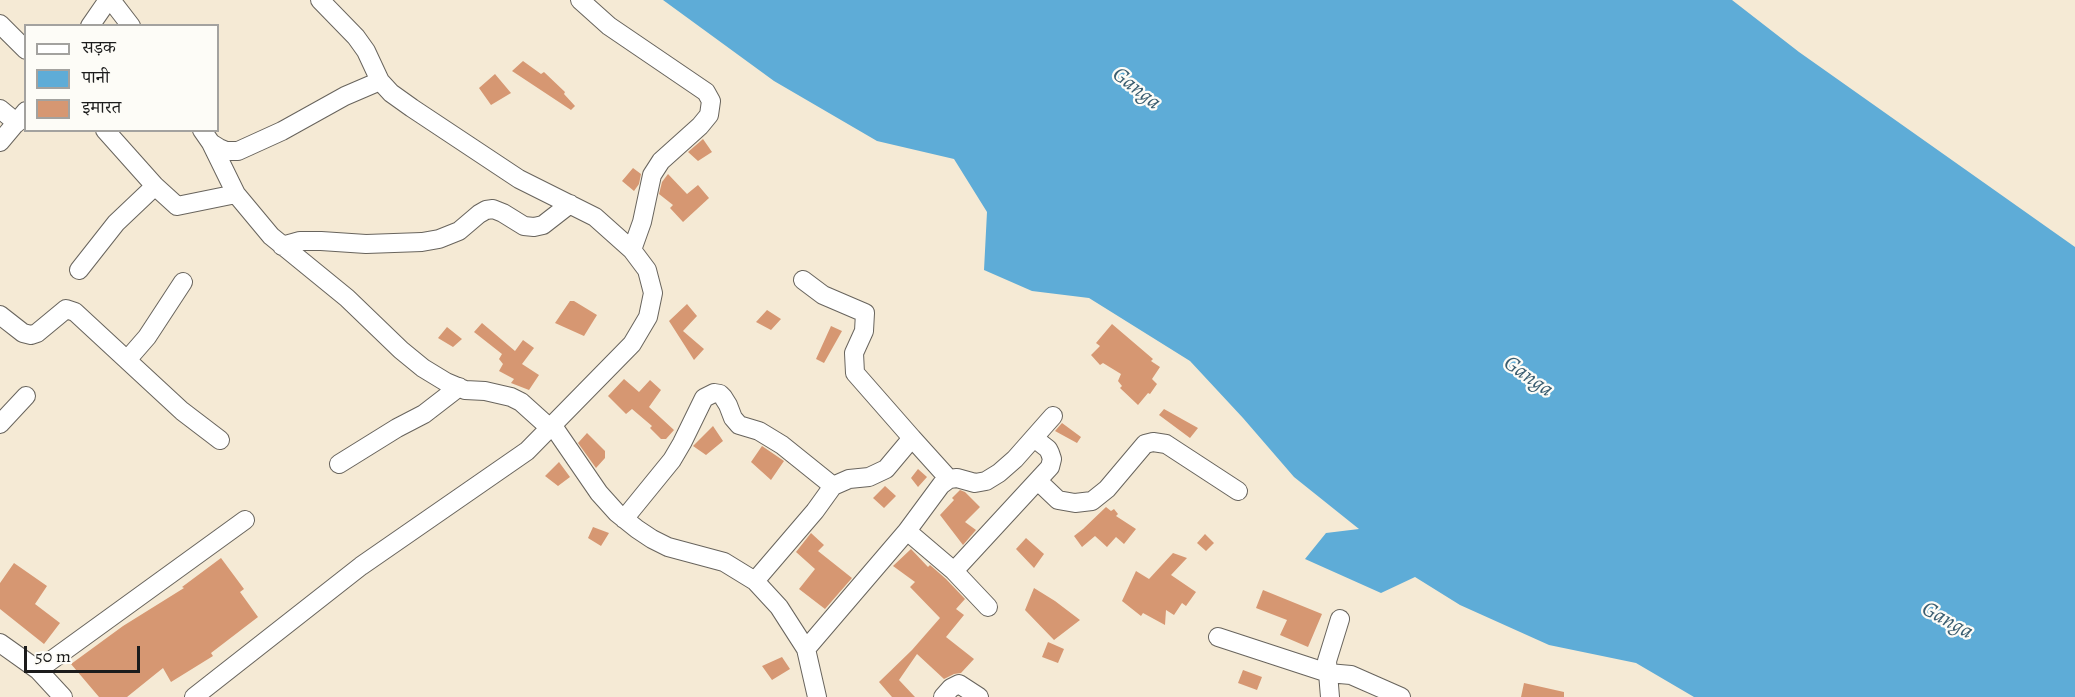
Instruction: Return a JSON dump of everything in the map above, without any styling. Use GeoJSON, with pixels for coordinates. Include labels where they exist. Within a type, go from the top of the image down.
{"type":"FeatureCollection","features":[{"type":"Feature","properties":{"kind":"street"},"geometry":{"type":"LineString","coordinates":[[92,24],[110,0],[129,24]]}},
{"type":"Feature","properties":{"kind":"street"},"geometry":{"type":"LineString","coordinates":[[194,697],[361,566],[528,451],[632,344],[648,317],[653,293],[647,270],[632,250],[595,217],[519,179],[391,93],[380,81],[366,51],[356,37],[320,0]]}},
{"type":"Feature","properties":{"kind":"street"},"geometry":{"type":"LineString","coordinates":[[580,0],[609,26],[706,92],[711,101],[709,115],[661,161],[652,175],[648,184],[642,222],[632,250]]}},
{"type":"Feature","properties":{"kind":"street"},"geometry":{"type":"LineString","coordinates":[[0,24],[24,48]]}},
{"type":"Feature","properties":{"kind":"street"},"geometry":{"type":"LineString","coordinates":[[206,137],[225,151],[238,152],[345,96],[380,81]]}},
{"type":"Feature","properties":{"kind":"street"},"geometry":{"type":"LineString","coordinates":[[0,109],[21,117],[0,142]]}},
{"type":"Feature","properties":{"kind":"street"},"geometry":{"type":"LineString","coordinates":[[107,132],[155,186],[177,206],[236,194]]}},
{"type":"Feature","properties":{"kind":"street"},"geometry":{"type":"LineString","coordinates":[[206,137],[236,194],[271,236],[347,298],[423,368],[459,387],[511,397],[521,402],[552,427],[599,493],[624,519],[660,543],[724,562],[755,581],[779,607],[806,649],[817,697]]}},
{"type":"Feature","properties":{"kind":"street"},"geometry":{"type":"LineString","coordinates":[[79,270],[116,223],[155,186]]}},
{"type":"Feature","properties":{"kind":"street"},"geometry":{"type":"LineString","coordinates":[[282,246],[321,241],[366,244],[422,243],[459,231],[478,213],[493,209],[525,226],[534,227],[543,225],[570,204]]}},
{"type":"Feature","properties":{"kind":"street"},"geometry":{"type":"LineString","coordinates":[[803,280],[822,295],[862,310],[864,331],[854,353],[855,373],[949,479]]}},
{"type":"Feature","properties":{"kind":"street"},"geometry":{"type":"LineString","coordinates":[[127,360],[147,337],[183,282]]}},
{"type":"Feature","properties":{"kind":"street"},"geometry":{"type":"LineString","coordinates":[[0,315],[23,333],[31,335],[37,333],[66,309],[75,312],[182,411],[219,440]]}},
{"type":"Feature","properties":{"kind":"street"},"geometry":{"type":"LineString","coordinates":[[339,465],[397,428],[424,414],[459,387]]}},
{"type":"Feature","properties":{"kind":"street"},"geometry":{"type":"LineString","coordinates":[[624,519],[672,460],[704,398],[714,393],[723,397],[739,425],[759,431],[782,445],[833,486]]}},
{"type":"Feature","properties":{"kind":"street"},"geometry":{"type":"LineString","coordinates":[[0,424],[26,396]]}},
{"type":"Feature","properties":{"kind":"street"},"geometry":{"type":"LineString","coordinates":[[806,649],[907,531],[941,485],[949,479],[957,478],[975,483],[986,481],[999,473],[1053,416]]}},
{"type":"Feature","properties":{"kind":"street"},"geometry":{"type":"LineString","coordinates":[[755,581],[815,511],[833,486],[849,479],[869,477],[886,469],[912,438]]}},
{"type":"Feature","properties":{"kind":"street"},"geometry":{"type":"LineString","coordinates":[[954,571],[1050,467],[1052,459],[1048,449],[1034,438]]}},
{"type":"Feature","properties":{"kind":"street"},"geometry":{"type":"LineString","coordinates":[[1038,481],[1058,500],[1075,503],[1092,501],[1107,489],[1145,444],[1153,442],[1166,444],[1238,491]]}},
{"type":"Feature","properties":{"kind":"street"},"geometry":{"type":"LineString","coordinates":[[38,670],[245,520]]}},
{"type":"Feature","properties":{"kind":"street"},"geometry":{"type":"LineString","coordinates":[[907,531],[954,571],[988,606]]}},
{"type":"Feature","properties":{"kind":"street"},"geometry":{"type":"LineString","coordinates":[[1330,697],[1327,661],[1340,619]]}},
{"type":"Feature","properties":{"kind":"street"},"geometry":{"type":"LineString","coordinates":[[1218,636],[1328,673],[1351,675],[1390,695]]}},
{"type":"Feature","properties":{"kind":"street"},"geometry":{"type":"LineString","coordinates":[[0,643],[38,670],[63,697]]}},
{"type":"Feature","properties":{"kind":"street"},"geometry":{"type":"LineString","coordinates":[[943,697],[951,688],[959,684],[979,697]]}},
{"type":"Feature","properties":{"kind":"water","name":"Ganga"},"geometry":{"type":"Polygon","coordinates":[[[663,0],[1732,0],[1799,52],[2075,247],[2075,697],[1694,697],[1636,663],[1549,645],[1460,605],[1415,577],[1381,593],[1305,559],[1326,533],[1359,529],[1294,477],[1190,361],[1089,298],[1032,291],[984,270],[987,212],[954,159],[877,141],[774,81],[663,0]]]}},
{"type":"Feature","properties":{"kind":"building"},"geometry":{"type":"Polygon","coordinates":[[[523,61],[541,74],[544,72],[565,92],[564,94],[575,106],[571,110],[512,71],[523,61]]]}},
{"type":"Feature","properties":{"kind":"building"},"geometry":{"type":"Polygon","coordinates":[[[495,74],[511,93],[491,105],[479,88],[495,74]]]}},
{"type":"Feature","properties":{"kind":"building"},"geometry":{"type":"Polygon","coordinates":[[[703,139],[712,152],[698,161],[688,152],[703,139]]]}},
{"type":"Feature","properties":{"kind":"building"},"geometry":{"type":"Polygon","coordinates":[[[633,168],[641,174],[639,184],[634,191],[622,181],[633,168]]]}},
{"type":"Feature","properties":{"kind":"building"},"geometry":{"type":"Polygon","coordinates":[[[668,174],[687,194],[698,185],[709,198],[683,222],[670,208],[673,205],[659,194],[662,182],[668,174]]]}},
{"type":"Feature","properties":{"kind":"building"},"geometry":{"type":"Polygon","coordinates":[[[570,301],[574,301],[597,315],[584,336],[555,323],[570,301]]]}},
{"type":"Feature","properties":{"kind":"building"},"geometry":{"type":"Polygon","coordinates":[[[687,304],[697,316],[683,331],[704,349],[694,360],[669,321],[687,304]]]}},
{"type":"Feature","properties":{"kind":"building"},"geometry":{"type":"Polygon","coordinates":[[[767,310],[781,319],[771,330],[756,322],[767,310]]]}},
{"type":"Feature","properties":{"kind":"building"},"geometry":{"type":"Polygon","coordinates":[[[482,323],[515,351],[523,340],[534,348],[522,364],[539,375],[529,390],[511,383],[514,379],[499,371],[503,364],[499,359],[502,354],[474,332],[482,323]]]}},
{"type":"Feature","properties":{"kind":"building"},"geometry":{"type":"Polygon","coordinates":[[[1112,324],[1160,367],[1152,379],[1157,384],[1138,405],[1120,388],[1122,386],[1118,381],[1121,374],[1103,363],[1100,365],[1091,355],[1100,346],[1096,343],[1112,324]]]}},
{"type":"Feature","properties":{"kind":"building"},"geometry":{"type":"Polygon","coordinates":[[[831,326],[842,331],[824,363],[816,359],[831,326]]]}},
{"type":"Feature","properties":{"kind":"building"},"geometry":{"type":"Polygon","coordinates":[[[447,327],[462,339],[453,347],[438,338],[447,327]]]}},
{"type":"Feature","properties":{"kind":"building"},"geometry":{"type":"Polygon","coordinates":[[[624,379],[639,392],[650,380],[661,390],[649,407],[674,430],[666,439],[661,439],[650,428],[652,426],[632,409],[626,414],[608,396],[624,379]]]}},
{"type":"Feature","properties":{"kind":"building"},"geometry":{"type":"Polygon","coordinates":[[[1164,409],[1198,428],[1190,438],[1159,415],[1164,409]]]}},
{"type":"Feature","properties":{"kind":"building"},"geometry":{"type":"Polygon","coordinates":[[[1062,423],[1081,437],[1077,443],[1055,431],[1062,423]]]}},
{"type":"Feature","properties":{"kind":"building"},"geometry":{"type":"Polygon","coordinates":[[[713,426],[723,441],[706,455],[693,446],[713,426]]]}},
{"type":"Feature","properties":{"kind":"building"},"geometry":{"type":"Polygon","coordinates":[[[587,433],[605,451],[605,458],[596,468],[578,443],[587,433]]]}},
{"type":"Feature","properties":{"kind":"building"},"geometry":{"type":"Polygon","coordinates":[[[762,446],[784,461],[771,480],[751,462],[762,446]]]}},
{"type":"Feature","properties":{"kind":"building"},"geometry":{"type":"Polygon","coordinates":[[[559,462],[570,477],[558,486],[545,476],[559,462]]]}},
{"type":"Feature","properties":{"kind":"building"},"geometry":{"type":"Polygon","coordinates":[[[918,469],[927,477],[918,487],[911,478],[918,469]]]}},
{"type":"Feature","properties":{"kind":"building"},"geometry":{"type":"Polygon","coordinates":[[[885,486],[896,496],[884,508],[873,498],[885,486]]]}},
{"type":"Feature","properties":{"kind":"building"},"geometry":{"type":"Polygon","coordinates":[[[960,490],[980,507],[965,522],[976,530],[963,545],[940,515],[960,490]]]}},
{"type":"Feature","properties":{"kind":"building"},"geometry":{"type":"Polygon","coordinates":[[[1106,507],[1111,511],[1114,509],[1118,514],[1116,516],[1136,529],[1124,544],[1116,537],[1107,547],[1095,536],[1082,547],[1074,536],[1106,507]]]}},
{"type":"Feature","properties":{"kind":"building"},"geometry":{"type":"Polygon","coordinates":[[[593,527],[609,533],[601,546],[588,538],[593,527]]]}},
{"type":"Feature","properties":{"kind":"building"},"geometry":{"type":"Polygon","coordinates":[[[811,533],[824,545],[818,551],[852,578],[825,609],[799,589],[815,569],[796,552],[811,533]]]}},
{"type":"Feature","properties":{"kind":"building"},"geometry":{"type":"Polygon","coordinates":[[[1205,534],[1214,543],[1206,551],[1197,543],[1205,534]]]}},
{"type":"Feature","properties":{"kind":"building"},"geometry":{"type":"Polygon","coordinates":[[[1026,538],[1044,554],[1034,568],[1016,549],[1026,538]]]}},
{"type":"Feature","properties":{"kind":"building"},"geometry":{"type":"Polygon","coordinates":[[[911,549],[965,599],[956,609],[964,615],[946,637],[974,659],[961,673],[944,679],[917,654],[899,680],[915,697],[892,697],[879,682],[912,650],[940,618],[910,587],[915,582],[893,566],[911,549]]]}},
{"type":"Feature","properties":{"kind":"building"},"geometry":{"type":"Polygon","coordinates":[[[1173,553],[1187,558],[1171,575],[1196,592],[1186,606],[1182,603],[1174,615],[1166,610],[1165,625],[1143,613],[1141,616],[1122,601],[1136,571],[1149,579],[1173,553]]]}},
{"type":"Feature","properties":{"kind":"building"},"geometry":{"type":"Polygon","coordinates":[[[221,558],[244,589],[240,592],[258,617],[211,653],[213,656],[171,682],[163,668],[127,697],[99,697],[71,664],[123,626],[184,588],[182,587],[221,558]]]}},
{"type":"Feature","properties":{"kind":"building"},"geometry":{"type":"Polygon","coordinates":[[[14,563],[47,586],[35,604],[60,623],[44,644],[0,609],[0,583],[14,563]]]}},
{"type":"Feature","properties":{"kind":"building"},"geometry":{"type":"Polygon","coordinates":[[[1034,588],[1080,620],[1054,640],[1025,610],[1034,588]]]}},
{"type":"Feature","properties":{"kind":"building"},"geometry":{"type":"Polygon","coordinates":[[[1263,590],[1322,614],[1308,647],[1280,635],[1287,620],[1256,608],[1263,590]]]}},
{"type":"Feature","properties":{"kind":"building"},"geometry":{"type":"Polygon","coordinates":[[[1048,642],[1064,649],[1058,663],[1042,657],[1048,642]]]}},
{"type":"Feature","properties":{"kind":"building"},"geometry":{"type":"Polygon","coordinates":[[[782,657],[790,669],[772,680],[762,666],[782,657]]]}},
{"type":"Feature","properties":{"kind":"building"},"geometry":{"type":"Polygon","coordinates":[[[1243,670],[1262,677],[1257,690],[1238,683],[1243,670]]]}},
{"type":"Feature","properties":{"kind":"building"},"geometry":{"type":"Polygon","coordinates":[[[1524,683],[1564,692],[1564,697],[1521,697],[1524,683]]]}}]}
